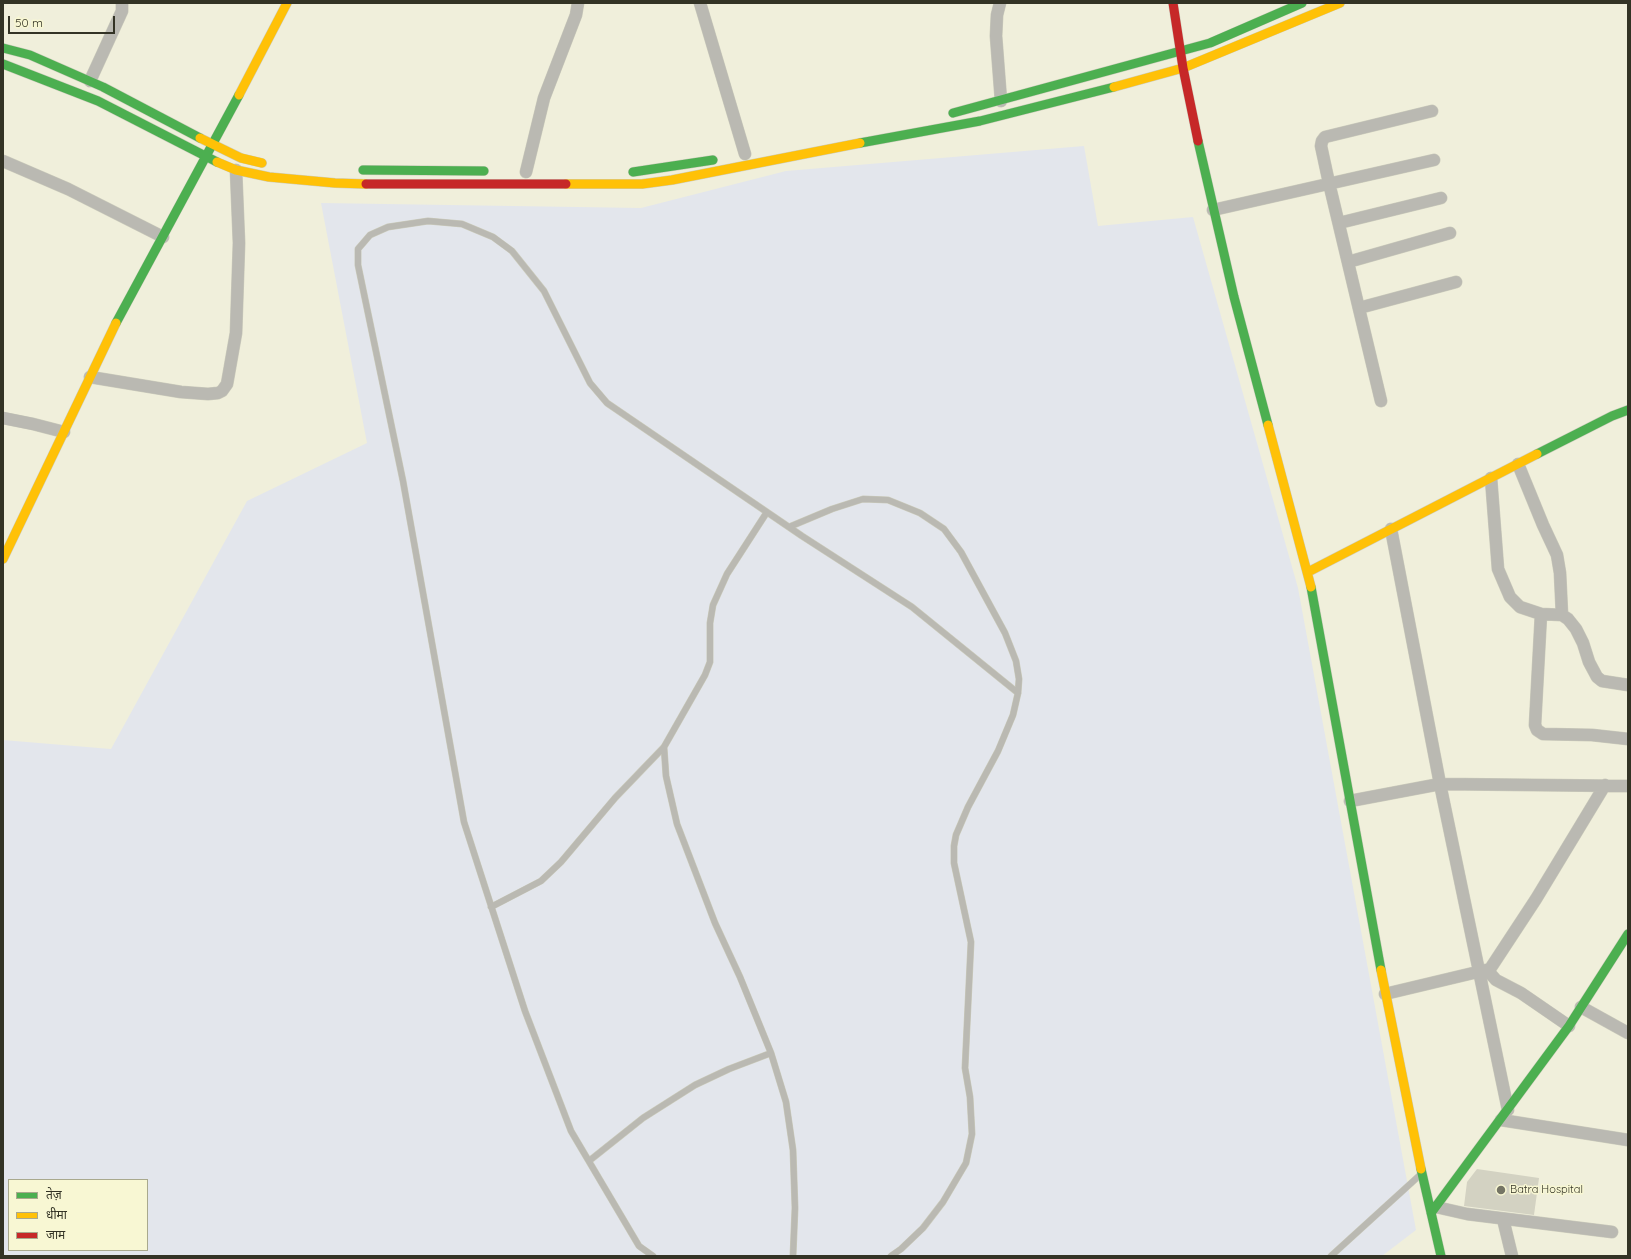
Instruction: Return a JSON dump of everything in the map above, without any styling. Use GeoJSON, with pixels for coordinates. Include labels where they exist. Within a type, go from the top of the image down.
{"type":"FeatureCollection","features":[{"type":"Feature","properties":{"kind":"street"},"geometry":{"type":"LineString","coordinates":[[90,81],[122,10],[122,3]]}},
{"type":"Feature","properties":{"kind":"street"},"geometry":{"type":"LineString","coordinates":[[3,559],[126,302],[163,237],[287,3]]}},
{"type":"Feature","properties":{"kind":"street"},"geometry":{"type":"LineString","coordinates":[[526,172],[544,98],[576,15],[578,3]]}},
{"type":"Feature","properties":{"kind":"street"},"geometry":{"type":"LineString","coordinates":[[700,3],[745,154]]}},
{"type":"Feature","properties":{"kind":"street"},"geometry":{"type":"LineString","coordinates":[[1000,3],[997,15],[996,36],[1001,101]]}},
{"type":"Feature","properties":{"kind":"street"},"geometry":{"type":"LineString","coordinates":[[1173,3],[1183,68],[1213,210],[1234,297],[1308,572],[1385,994],[1422,1174],[1433,1210],[1441,1256]]}},
{"type":"Feature","properties":{"kind":"street"},"geometry":{"type":"LineString","coordinates":[[944,115],[1001,101],[1210,43],[1302,3]]}},
{"type":"Feature","properties":{"kind":"street"},"geometry":{"type":"LineString","coordinates":[[274,165],[241,158],[90,81],[30,55],[6,48],[3,64],[98,101],[206,157],[236,170],[269,177],[335,183],[650,183],[679,179],[980,121],[1076,97],[1183,68],[1340,3]]}},
{"type":"Feature","properties":{"kind":"street"},"geometry":{"type":"LineString","coordinates":[[1381,401],[1321,146],[1325,137],[1432,111]]}},
{"type":"Feature","properties":{"kind":"street"},"geometry":{"type":"LineString","coordinates":[[627,172],[721,158]]}},
{"type":"Feature","properties":{"kind":"street"},"geometry":{"type":"LineString","coordinates":[[1213,210],[1434,160]]}},
{"type":"Feature","properties":{"kind":"street"},"geometry":{"type":"LineString","coordinates":[[3,161],[68,190],[163,237]]}},
{"type":"Feature","properties":{"kind":"street"},"geometry":{"type":"LineString","coordinates":[[90,377],[181,392],[208,394],[222,391],[227,384],[236,332],[239,243],[236,170]]}},
{"type":"Feature","properties":{"kind":"street"},"geometry":{"type":"LineString","coordinates":[[357,170],[495,171]]}},
{"type":"Feature","properties":{"kind":"street"},"geometry":{"type":"LineString","coordinates":[[1339,223],[1441,198]]}},
{"type":"Feature","properties":{"kind":"street"},"geometry":{"type":"LineString","coordinates":[[1348,262],[1450,233]]}},
{"type":"Feature","properties":{"kind":"street"},"geometry":{"type":"LineString","coordinates":[[1359,308],[1456,282]]}},
{"type":"Feature","properties":{"kind":"street"},"geometry":{"type":"LineString","coordinates":[[1308,572],[1612,416],[1628,410]]}},
{"type":"Feature","properties":{"kind":"street"},"geometry":{"type":"LineString","coordinates":[[3,418],[64,432]]}},
{"type":"Feature","properties":{"kind":"street"},"geometry":{"type":"LineString","coordinates":[[1518,464],[1557,555],[1560,573],[1562,614]]}},
{"type":"Feature","properties":{"kind":"street"},"geometry":{"type":"LineString","coordinates":[[1491,478],[1498,569],[1510,597],[1520,606],[1541,614],[1562,614],[1576,629],[1589,662],[1597,677],[1602,681],[1628,685]]}},
{"type":"Feature","properties":{"kind":"street"},"geometry":{"type":"LineString","coordinates":[[1391,529],[1440,784],[1484,972],[1508,1110]]}},
{"type":"Feature","properties":{"kind":"street"},"geometry":{"type":"LineString","coordinates":[[1541,614],[1535,725],[1537,730],[1542,734],[1592,735],[1628,739]]}},
{"type":"Feature","properties":{"kind":"street"},"geometry":{"type":"LineString","coordinates":[[1350,801],[1440,784],[1628,786]]}},
{"type":"Feature","properties":{"kind":"street"},"geometry":{"type":"LineString","coordinates":[[1385,994],[1484,972],[1495,963],[1536,899],[1605,785]]}},
{"type":"Feature","properties":{"kind":"street"},"geometry":{"type":"LineString","coordinates":[[1433,1210],[1569,1026],[1628,934]]}},
{"type":"Feature","properties":{"kind":"street"},"geometry":{"type":"LineString","coordinates":[[1484,972],[1569,1026]]}},
{"type":"Feature","properties":{"kind":"street"},"geometry":{"type":"LineString","coordinates":[[1581,1007],[1628,1033]]}},
{"type":"Feature","properties":{"kind":"street"},"geometry":{"type":"LineString","coordinates":[[1501,1120],[1628,1140]]}},
{"type":"Feature","properties":{"kind":"street"},"geometry":{"type":"LineString","coordinates":[[1433,1210],[1612,1232]]}},
{"type":"Feature","properties":{"kind":"street"},"geometry":{"type":"LineString","coordinates":[[1503,1219],[1512,1256]]}},
{"type":"Feature","properties":{"kind":"lane"},"geometry":{"type":"LineString","coordinates":[[652,1256],[639,1246],[571,1130],[530,1025],[464,822],[403,481],[358,266],[358,249],[370,235],[388,227],[428,221],[462,224],[493,237],[512,251],[544,292],[590,383],[607,403],[789,527],[912,607],[1018,693]]}},
{"type":"Feature","properties":{"kind":"lane"},"geometry":{"type":"LineString","coordinates":[[789,527],[832,509],[863,499],[888,500],[920,513],[944,529],[961,552],[1005,633],[1016,661],[1019,679],[1018,693],[1013,715],[998,751],[968,807],[956,835],[954,846],[954,863],[971,942],[965,1068],[970,1097],[972,1134],[966,1163],[943,1202],[923,1228],[902,1249],[891,1256]]}},
{"type":"Feature","properties":{"kind":"lane"},"geometry":{"type":"LineString","coordinates":[[491,908],[541,881],[561,862],[615,798],[664,747],[705,675],[710,662],[710,623],[713,605],[727,574],[767,512]]}},
{"type":"Feature","properties":{"kind":"lane"},"geometry":{"type":"LineString","coordinates":[[664,747],[666,776],[677,824],[715,923],[740,977],[771,1053],[786,1102],[793,1150],[795,1208],[793,1256]]}},
{"type":"Feature","properties":{"kind":"lane"},"geometry":{"type":"LineString","coordinates":[[589,1161],[643,1118],[695,1085],[729,1069],[771,1053]]}},
{"type":"Feature","properties":{"kind":"lane"},"geometry":{"type":"LineString","coordinates":[[1331,1256],[1422,1174]]}},
{"type":"Feature","properties":{"kind":"shaded area"},"geometry":{"type":"Polygon","coordinates":[[[1084,146],[1098,226],[1193,217],[1298,588],[1416,1230],[1382,1256],[3,1256],[3,740],[111,749],[247,501],[367,443],[321,203],[641,208],[786,171],[1084,146]]]}},
{"type":"Feature","properties":{"kind":"building"},"geometry":{"type":"Polygon","coordinates":[[[1477,1169],[1539,1178],[1534,1215],[1464,1206],[1467,1182],[1477,1169]]]}},
{"type":"Feature","properties":{"kind":"traffic: fast"},"geometry":{"type":"LineString","coordinates":[[953,113],[1210,43],[1302,3]]}},
{"type":"Feature","properties":{"kind":"traffic: fast"},"geometry":{"type":"LineString","coordinates":[[3,48],[30,55],[103,87],[200,138]]}},
{"type":"Feature","properties":{"kind":"traffic: fast"},"geometry":{"type":"LineString","coordinates":[[3,64],[98,101],[217,162]]}},
{"type":"Feature","properties":{"kind":"traffic: fast"},"geometry":{"type":"LineString","coordinates":[[860,143],[980,121],[1114,87]]}},
{"type":"Feature","properties":{"kind":"traffic: fast"},"geometry":{"type":"LineString","coordinates":[[116,323],[239,95]]}},
{"type":"Feature","properties":{"kind":"traffic: fast"},"geometry":{"type":"LineString","coordinates":[[1198,141],[1234,297],[1268,425]]}},
{"type":"Feature","properties":{"kind":"traffic: fast"},"geometry":{"type":"LineString","coordinates":[[633,172],[713,160]]}},
{"type":"Feature","properties":{"kind":"traffic: fast"},"geometry":{"type":"LineString","coordinates":[[363,170],[484,171]]}},
{"type":"Feature","properties":{"kind":"traffic: fast"},"geometry":{"type":"LineString","coordinates":[[1537,454],[1612,416],[1628,410]]}},
{"type":"Feature","properties":{"kind":"traffic: fast"},"geometry":{"type":"LineString","coordinates":[[1311,587],[1381,970]]}},
{"type":"Feature","properties":{"kind":"traffic: fast"},"geometry":{"type":"LineString","coordinates":[[1431,1213],[1569,1026],[1628,934]]}},
{"type":"Feature","properties":{"kind":"traffic: fast"},"geometry":{"type":"LineString","coordinates":[[1421,1169],[1441,1256]]}},
{"type":"Feature","properties":{"kind":"traffic: slow"},"geometry":{"type":"LineString","coordinates":[[239,95],[287,3]]}},
{"type":"Feature","properties":{"kind":"traffic: slow"},"geometry":{"type":"LineString","coordinates":[[1114,87],[1183,68],[1340,3]]}},
{"type":"Feature","properties":{"kind":"traffic: slow"},"geometry":{"type":"LineString","coordinates":[[200,138],[241,158],[262,163]]}},
{"type":"Feature","properties":{"kind":"traffic: slow"},"geometry":{"type":"LineString","coordinates":[[566,184],[642,184],[672,180],[860,143]]}},
{"type":"Feature","properties":{"kind":"traffic: slow"},"geometry":{"type":"LineString","coordinates":[[217,162],[236,170],[269,177],[335,183],[366,184]]}},
{"type":"Feature","properties":{"kind":"traffic: slow"},"geometry":{"type":"LineString","coordinates":[[3,559],[116,323]]}},
{"type":"Feature","properties":{"kind":"traffic: slow"},"geometry":{"type":"LineString","coordinates":[[1268,425],[1311,587]]}},
{"type":"Feature","properties":{"kind":"traffic: slow"},"geometry":{"type":"LineString","coordinates":[[1308,572],[1537,454]]}},
{"type":"Feature","properties":{"kind":"traffic: slow"},"geometry":{"type":"LineString","coordinates":[[1381,970],[1421,1169]]}},
{"type":"Feature","properties":{"kind":"traffic: jam"},"geometry":{"type":"LineString","coordinates":[[1173,3],[1183,68],[1198,141]]}},
{"type":"Feature","properties":{"kind":"traffic: jam"},"geometry":{"type":"LineString","coordinates":[[366,184],[566,184]]}},
{"type":"Feature","properties":{"kind":"place","name":"Batra Hospital"},"geometry":{"type":"Point","coordinates":[1501,1190]}}]}
